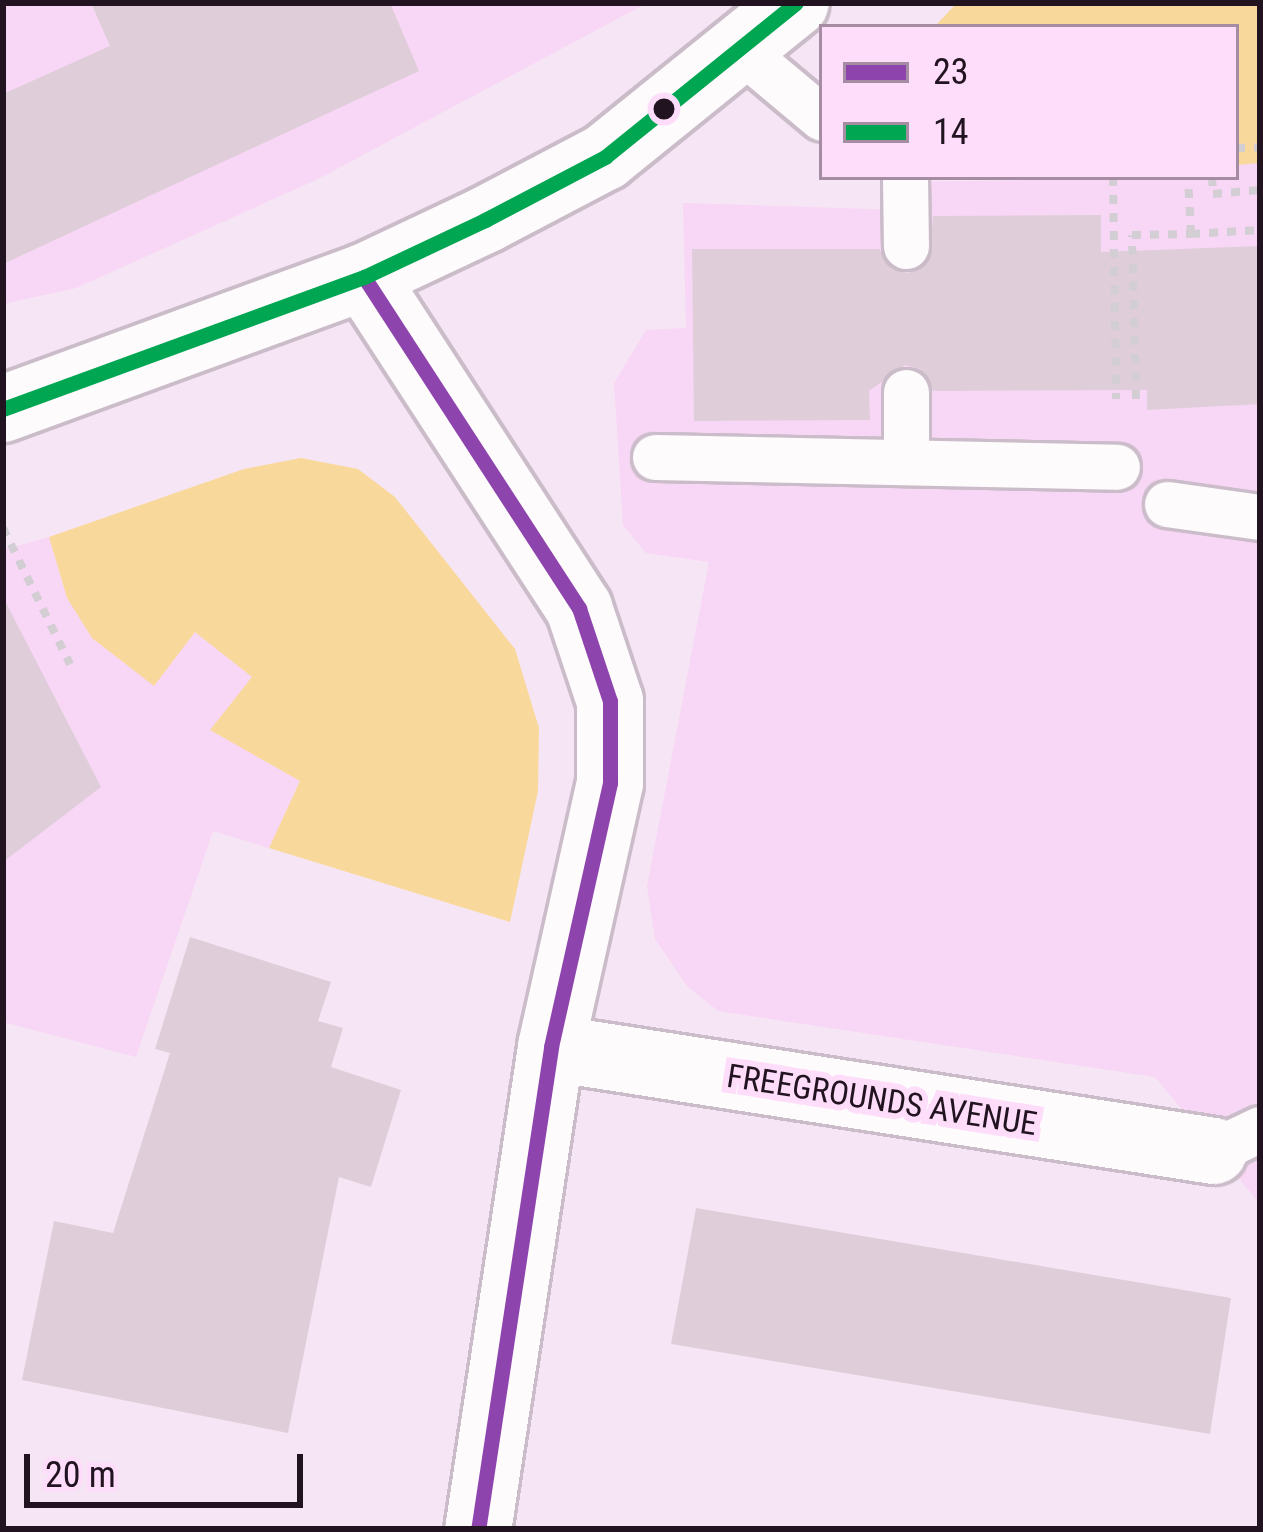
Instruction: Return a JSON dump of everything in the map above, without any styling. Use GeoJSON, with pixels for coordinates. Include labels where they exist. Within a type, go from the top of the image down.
{"type":"FeatureCollection","features":[{"type":"Feature","properties":{"kind":"street"},"geometry":{"type":"LineString","coordinates":[[3,409],[364,278],[604,157],[796,3]]}},
{"type":"Feature","properties":{"kind":"street"},"geometry":{"type":"LineString","coordinates":[[364,278],[579,608],[610,701],[610,782],[551,1048],[478,1529]]}},
{"type":"Feature","properties":{"kind":"street","name":"FREEGROUNDS AVENUE"},"geometry":{"type":"LineString","coordinates":[[551,1048],[1237,1140]]}},
{"type":"Feature","properties":{"kind":"lane"},"geometry":{"type":"LineString","coordinates":[[742,50],[819,115]]}},
{"type":"Feature","properties":{"kind":"lane"},"geometry":{"type":"LineString","coordinates":[[905,180],[906,246]]}},
{"type":"Feature","properties":{"kind":"lane"},"geometry":{"type":"LineString","coordinates":[[906,392],[906,462]]}},
{"type":"Feature","properties":{"kind":"lane"},"geometry":{"type":"LineString","coordinates":[[656,457],[1117,466]]}},
{"type":"Feature","properties":{"kind":"lane"},"geometry":{"type":"LineString","coordinates":[[1167,504],[1260,517]]}},
{"type":"Feature","properties":{"kind":"path"},"geometry":{"type":"LineString","coordinates":[[1113,180],[1117,466]]}},
{"type":"Feature","properties":{"kind":"path"},"geometry":{"type":"LineString","coordinates":[[1188,180],[1191,234]]}},
{"type":"Feature","properties":{"kind":"path"},"geometry":{"type":"LineString","coordinates":[[1212,180],[1213,194],[1260,190]]}},
{"type":"Feature","properties":{"kind":"path"},"geometry":{"type":"LineString","coordinates":[[1167,504],[1138,469],[1132,235],[1260,230]]}},
{"type":"Feature","properties":{"kind":"path"},"geometry":{"type":"LineString","coordinates":[[3,528],[70,664]]}},
{"type":"Feature","properties":{"kind":"shaded area"},"geometry":{"type":"Polygon","coordinates":[[[3,3],[647,3],[318,179],[76,288],[3,304],[3,3]]]}},
{"type":"Feature","properties":{"kind":"shaded area"},"geometry":{"type":"Polygon","coordinates":[[[957,3],[1260,3],[1260,163],[1239,165],[1239,24],[937,24],[957,3]]]}},
{"type":"Feature","properties":{"kind":"shaded area"},"geometry":{"type":"Polygon","coordinates":[[[1260,163],[1260,1204],[1155,1077],[718,1011],[687,986],[655,939],[647,886],[709,562],[646,553],[623,525],[614,383],[646,330],[686,328],[683,203],[900,210],[900,182],[1239,180],[1239,164],[1260,163]]]}},
{"type":"Feature","properties":{"kind":"shaded area"},"geometry":{"type":"Polygon","coordinates":[[[301,458],[358,469],[395,497],[515,649],[539,728],[538,791],[510,922],[269,848],[300,781],[210,730],[252,677],[195,632],[154,686],[92,638],[67,598],[49,537],[244,469],[301,458]]]}},
{"type":"Feature","properties":{"kind":"shaded area"},"geometry":{"type":"Polygon","coordinates":[[[49,537],[67,598],[154,685],[195,632],[253,677],[211,730],[300,781],[269,848],[213,831],[136,1057],[3,1022],[3,550],[49,537]]]}},
{"type":"Feature","properties":{"kind":"building"},"geometry":{"type":"Polygon","coordinates":[[[91,3],[390,3],[419,71],[3,264],[3,94],[110,46],[91,3]]]}},
{"type":"Feature","properties":{"kind":"building"},"geometry":{"type":"Polygon","coordinates":[[[1101,215],[1101,252],[1260,246],[1260,404],[1147,410],[1147,390],[933,391],[920,369],[905,365],[869,391],[870,420],[694,421],[692,249],[879,249],[892,269],[908,273],[930,258],[933,216],[1101,215]]]}},
{"type":"Feature","properties":{"kind":"building"},"geometry":{"type":"Polygon","coordinates":[[[3,597],[101,787],[3,862],[3,597]]]}},
{"type":"Feature","properties":{"kind":"building"},"geometry":{"type":"Polygon","coordinates":[[[190,937],[331,982],[318,1021],[343,1028],[331,1067],[401,1090],[371,1187],[339,1177],[288,1433],[22,1380],[54,1221],[113,1233],[170,1053],[155,1049],[190,937]]]}},
{"type":"Feature","properties":{"kind":"building"},"geometry":{"type":"Polygon","coordinates":[[[696,1208],[1231,1298],[1210,1434],[671,1344],[696,1208]]]}},
{"type":"Feature","properties":{"kind":"transit line","name":"14"},"geometry":{"type":"LineString","coordinates":[[3,409],[364,277],[485,220],[605,157],[796,3]]}},
{"type":"Feature","properties":{"kind":"transit line","name":"23"},"geometry":{"type":"LineString","coordinates":[[364,277],[579,608],[610,701],[610,783],[551,1048],[478,1529]]}}]}
